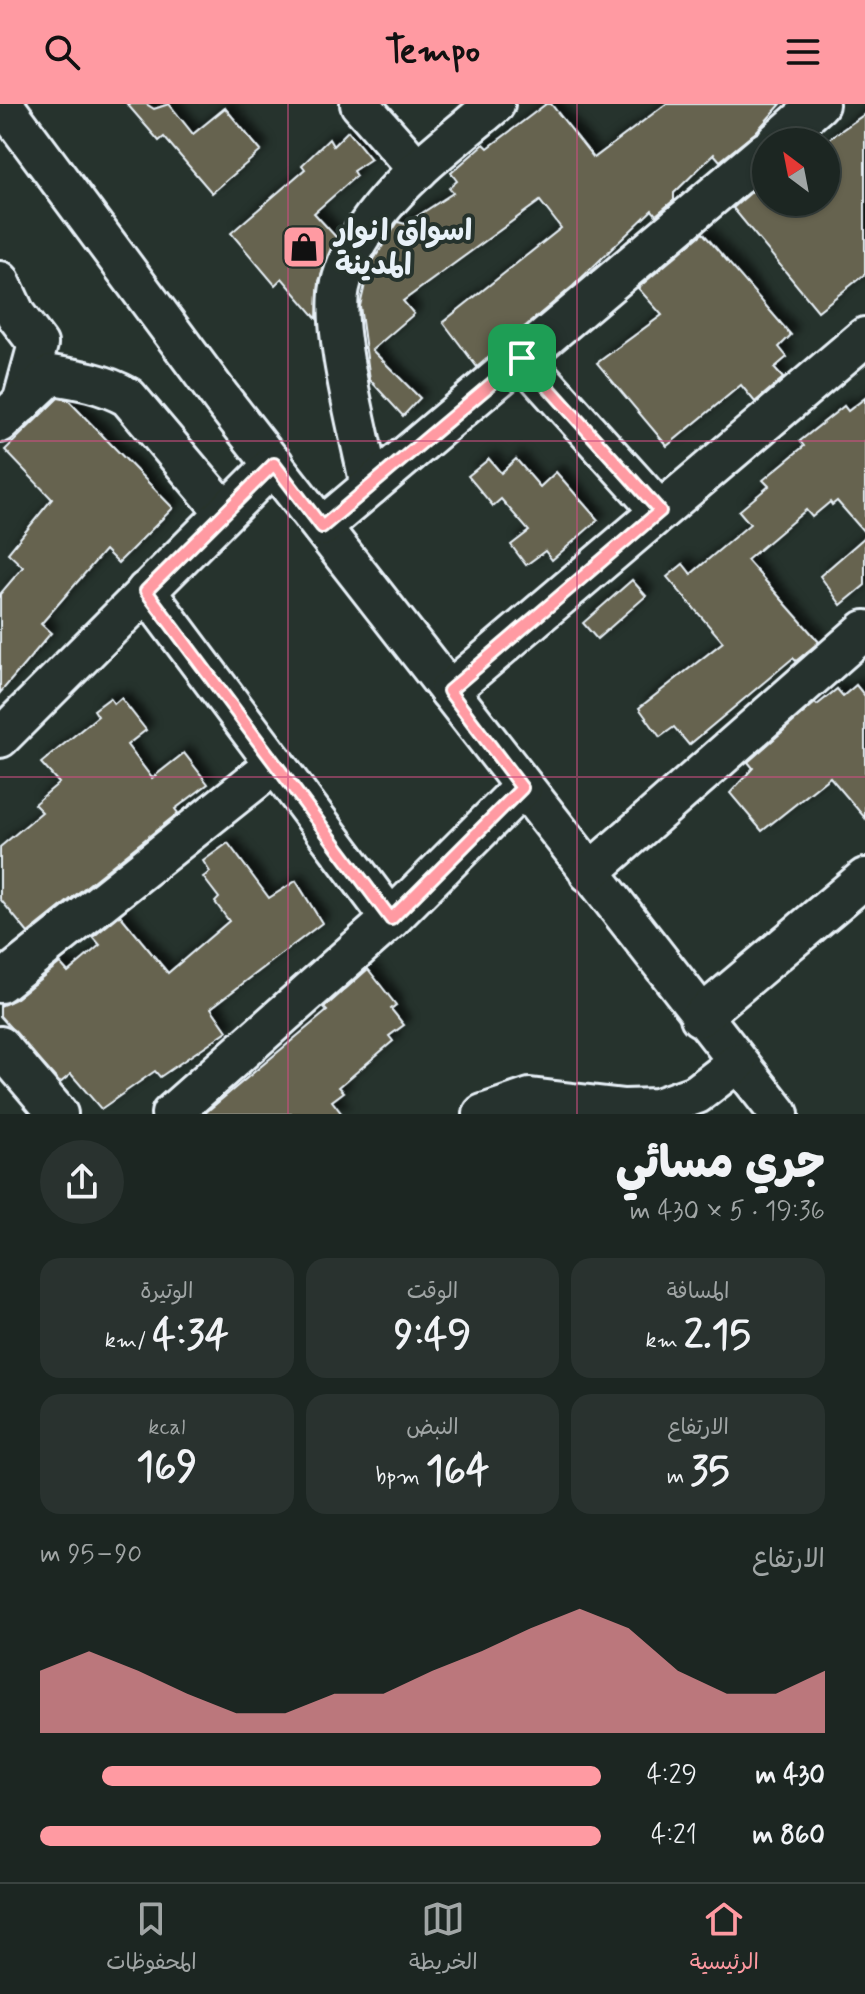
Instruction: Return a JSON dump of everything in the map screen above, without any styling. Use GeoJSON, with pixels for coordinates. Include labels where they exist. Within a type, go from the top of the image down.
{"type":"FeatureCollection","features":[{"type":"Feature","properties":{"kind":"street"},"geometry":{"type":"LineString","coordinates":[[3,104],[151,307],[772,1112]]}},
{"type":"Feature","properties":{"kind":"street"},"geometry":{"type":"LineString","coordinates":[[360,104],[418,170]]}},
{"type":"Feature","properties":{"kind":"street"},"geometry":{"type":"LineString","coordinates":[[370,486],[340,328],[340,289],[357,238],[418,170],[495,104]]}},
{"type":"Feature","properties":{"kind":"street"},"geometry":{"type":"LineString","coordinates":[[788,128],[806,108]]}},
{"type":"Feature","properties":{"kind":"street"},"geometry":{"type":"LineString","coordinates":[[322,527],[752,163]]}},
{"type":"Feature","properties":{"kind":"street"},"geometry":{"type":"LineString","coordinates":[[0,281],[16,315],[38,344],[11,413]]}},
{"type":"Feature","properties":{"kind":"street"},"geometry":{"type":"LineString","coordinates":[[449,691],[865,337]]}},
{"type":"Feature","properties":{"kind":"street"},"geometry":{"type":"LineString","coordinates":[[522,358],[660,511]]}},
{"type":"Feature","properties":{"kind":"street"},"geometry":{"type":"LineString","coordinates":[[11,413],[51,375],[90,381],[114,389],[128,397],[225,512]]}},
{"type":"Feature","properties":{"kind":"street"},"geometry":{"type":"LineString","coordinates":[[0,738],[274,464]]}},
{"type":"Feature","properties":{"kind":"street"},"geometry":{"type":"LineString","coordinates":[[146,591],[391,919]]}},
{"type":"Feature","properties":{"kind":"street"},"geometry":{"type":"LineString","coordinates":[[589,873],[865,630]]}},
{"type":"Feature","properties":{"kind":"street"},"geometry":{"type":"LineString","coordinates":[[5,969],[275,764]]}},
{"type":"Feature","properties":{"kind":"street"},"geometry":{"type":"LineString","coordinates":[[171,1114],[391,919],[522,788]]}},
{"type":"Feature","properties":{"kind":"street"},"geometry":{"type":"LineString","coordinates":[[700,1017],[865,878]]}},
{"type":"Feature","properties":{"kind":"street"},"geometry":{"type":"LineString","coordinates":[[0,1046],[58,1114]]}},
{"type":"Feature","properties":{"kind":"street"},"geometry":{"type":"LineString","coordinates":[[483,1114],[530,1098],[609,1108],[657,1108],[697,1094],[737,1063]]}},
{"type":"Feature","properties":{"kind":"building"},"geometry":{"type":"Polygon","coordinates":[[[127,104],[146,104],[154,109],[169,104],[193,134],[225,108],[261,151],[212,193],[164,137],[159,141],[127,104]]]}},
{"type":"Feature","properties":{"kind":"building"},"geometry":{"type":"Polygon","coordinates":[[[546,104],[551,104],[594,158],[666,104],[781,104],[759,128],[752,128],[752,135],[720,161],[714,154],[674,193],[674,200],[656,215],[652,210],[573,286],[477,367],[443,322],[561,228],[540,201],[403,301],[414,314],[372,350],[420,398],[403,416],[370,380],[360,306],[369,267],[398,222],[405,224],[453,193],[449,188],[457,181],[451,173],[484,144],[488,148],[546,104]]]}},
{"type":"Feature","properties":{"kind":"building"},"geometry":{"type":"Polygon","coordinates":[[[865,114],[865,274],[818,311],[733,208],[752,192],[752,216],[840,216],[840,131],[865,114]]]}},
{"type":"Feature","properties":{"kind":"building"},"geometry":{"type":"Polygon","coordinates":[[[348,131],[371,159],[353,171],[356,176],[314,213],[336,237],[319,281],[317,319],[282,278],[275,285],[231,233],[305,169],[302,165],[329,139],[333,146],[348,131]]]}},
{"type":"Feature","properties":{"kind":"building"},"geometry":{"type":"Polygon","coordinates":[[[703,233],[791,335],[779,347],[787,357],[774,368],[783,378],[755,402],[741,385],[667,446],[597,363],[662,315],[638,288],[703,233]]]}},
{"type":"Feature","properties":{"kind":"building"},"geometry":{"type":"Polygon","coordinates":[[[58,398],[68,400],[173,508],[118,563],[105,550],[41,624],[51,633],[0,693],[0,594],[23,567],[8,553],[52,499],[5,450],[58,398]]]}},
{"type":"Feature","properties":{"kind":"building"},"geometry":{"type":"Polygon","coordinates":[[[865,398],[865,533],[837,501],[832,505],[830,502],[812,517],[806,510],[747,560],[819,642],[796,661],[793,658],[689,745],[674,727],[660,737],[639,708],[723,642],[667,577],[683,564],[691,574],[750,524],[739,511],[769,486],[763,480],[804,446],[800,441],[844,406],[848,411],[865,398]]]}},
{"type":"Feature","properties":{"kind":"building"},"geometry":{"type":"Polygon","coordinates":[[[489,459],[501,473],[516,459],[540,487],[556,472],[598,520],[552,560],[545,551],[526,565],[511,545],[529,531],[501,499],[493,506],[468,476],[489,459]]]}},
{"type":"Feature","properties":{"kind":"building"},"geometry":{"type":"Polygon","coordinates":[[[865,537],[865,585],[841,605],[820,576],[865,537]]]}},
{"type":"Feature","properties":{"kind":"building"},"geometry":{"type":"Polygon","coordinates":[[[632,580],[646,596],[597,639],[583,623],[632,580]]]}},
{"type":"Feature","properties":{"kind":"building"},"geometry":{"type":"Polygon","coordinates":[[[856,685],[865,696],[865,818],[830,777],[762,831],[730,793],[753,768],[748,762],[815,703],[817,705],[837,689],[843,696],[856,685]]]}},
{"type":"Feature","properties":{"kind":"building"},"geometry":{"type":"Polygon","coordinates":[[[110,698],[114,704],[121,698],[146,730],[127,745],[152,778],[184,753],[208,784],[175,809],[178,813],[28,933],[0,899],[0,847],[42,812],[34,804],[59,783],[41,763],[98,716],[94,710],[110,698]]]}},
{"type":"Feature","properties":{"kind":"building"},"geometry":{"type":"Polygon","coordinates":[[[228,843],[269,898],[296,881],[322,923],[211,1008],[227,1031],[160,1077],[155,1071],[101,1109],[71,1074],[60,1083],[0,1016],[0,1006],[14,1000],[60,963],[68,972],[100,945],[93,937],[120,915],[168,973],[229,921],[215,902],[219,898],[203,877],[210,872],[203,861],[228,843]]]}},
{"type":"Feature","properties":{"kind":"building"},"geometry":{"type":"Polygon","coordinates":[[[368,969],[396,1005],[391,1009],[404,1025],[389,1036],[393,1041],[339,1087],[344,1092],[332,1101],[342,1114],[204,1114],[327,1011],[324,1008],[368,969]]]}},
{"type":"Feature","properties":{"kind":"place","name":"اسواق انوار المدينة"},"geometry":{"type":"Point","coordinates":[304,247]}},
{"type":"Feature","properties":{"kind":"route"},"geometry":{"type":"LineString","coordinates":[[522,358],[660,511],[449,691],[522,788],[391,919],[146,591],[274,464],[322,527],[522,358]]}}]}
